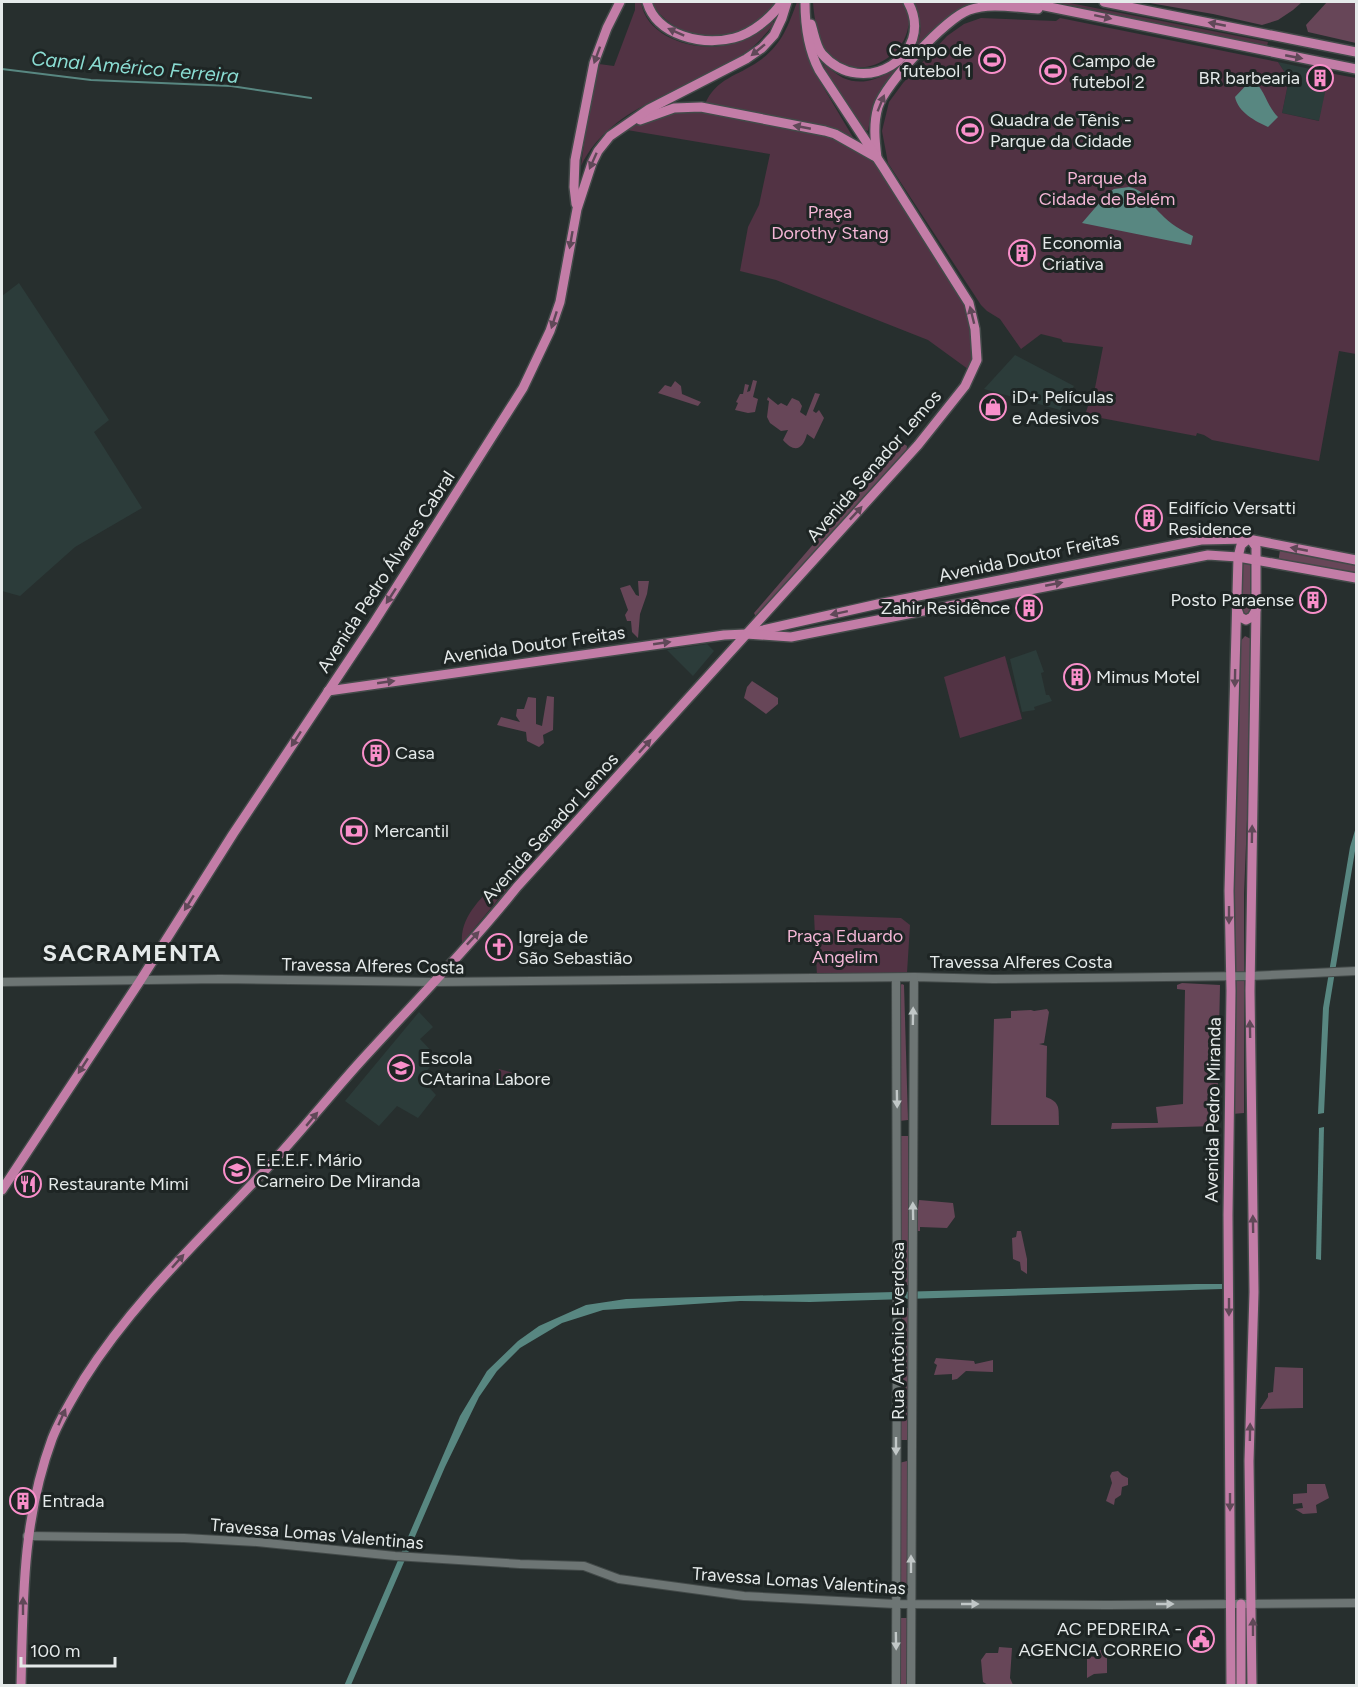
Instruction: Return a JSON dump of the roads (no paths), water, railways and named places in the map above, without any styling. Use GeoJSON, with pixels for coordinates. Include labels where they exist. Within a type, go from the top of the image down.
{"type":"FeatureCollection","features":[{"type":"Feature","properties":{"kind":"main road"},"geometry":{"type":"LineString","coordinates":[[577,209],[574,187],[575,160],[594,63],[620,2]]}},
{"type":"Feature","properties":{"kind":"main road"},"geometry":{"type":"LineString","coordinates":[[647,2],[654,15],[675,33],[690,38],[718,41],[737,37],[747,32],[772,15],[782,2]]}},
{"type":"Feature","properties":{"kind":"main road","name":"Avenida Pedro Álvares Cabral"},"geometry":{"type":"LineString","coordinates":[[2,1190],[475,467],[523,388],[550,331],[560,302],[577,209],[598,151],[610,136],[649,109],[746,59],[762,48],[774,34],[787,2]]}},
{"type":"Feature","properties":{"kind":"main road"},"geometry":{"type":"LineString","coordinates":[[807,2],[821,53],[842,69],[852,74],[863,75],[873,74],[887,68],[908,49],[913,40],[914,17],[908,2]]}},
{"type":"Feature","properties":{"kind":"main road","name":"Avenida Senador Lemos"},"geometry":{"type":"LineString","coordinates":[[21,1686],[23,1589],[27,1536],[45,1462],[65,1409],[130,1313],[291,1143],[524,879],[918,445],[966,386],[977,360],[975,329],[969,303],[829,87],[813,58],[805,17],[807,2]]}},
{"type":"Feature","properties":{"kind":"main road"},"geometry":{"type":"LineString","coordinates":[[1025,2],[1356,69]]}},
{"type":"Feature","properties":{"kind":"main road"},"geometry":{"type":"LineString","coordinates":[[1104,2],[1356,52]]}},
{"type":"Feature","properties":{"kind":"main road"},"geometry":{"type":"LineString","coordinates":[[876,158],[874,134],[878,107],[884,95],[894,80],[958,15],[970,9],[996,6],[1075,12]]}},
{"type":"Feature","properties":{"kind":"main road"},"geometry":{"type":"LineString","coordinates":[[626,124],[674,108],[701,107],[825,131],[876,158]]}},
{"type":"Feature","properties":{"kind":"main road","name":"Avenida Doutor Freitas"},"geometry":{"type":"LineString","coordinates":[[328,691],[660,643],[746,634],[878,604],[1201,540],[1249,539],[1356,560]]}},
{"type":"Feature","properties":{"kind":"main road","name":"Avenida Pedro Miranda"},"geometry":{"type":"LineString","coordinates":[[1241,1686],[1236,1604],[1228,1226],[1229,891],[1238,557],[1241,546],[1249,539],[1256,547],[1250,976],[1254,1292],[1249,1461],[1253,1604],[1252,1686]]}},
{"type":"Feature","properties":{"kind":"main road"},"geometry":{"type":"LineString","coordinates":[[1276,565],[1277,545]]}},
{"type":"Feature","properties":{"kind":"main road","name":"Avenida Doutor Freitas"},"geometry":{"type":"LineString","coordinates":[[746,634],[791,637],[1208,555],[1238,557],[1356,578]]}},
{"type":"Feature","properties":{"kind":"main road"},"geometry":{"type":"LineString","coordinates":[[904,599],[902,609],[905,614]]}},
{"type":"Feature","properties":{"kind":"main road"},"geometry":{"type":"LineString","coordinates":[[878,604],[881,619]]}},
{"type":"Feature","properties":{"kind":"main road"},"geometry":{"type":"LineString","coordinates":[[1237,609],[1240,617],[1246,620],[1252,617],[1256,610]]}},
{"type":"Feature","properties":{"kind":"main road"},"geometry":{"type":"LineString","coordinates":[[1235,645],[1246,633],[1252,637],[1256,645]]}},
{"type":"Feature","properties":{"kind":"main road","name":"Avenida Pedro Miranda"},"geometry":{"type":"LineString","coordinates":[[1231,1686],[1236,1604]]}},
{"type":"Feature","properties":{"kind":"street","name":"Travessa Alferes Costa"},"geometry":{"type":"LineString","coordinates":[[2,982],[220,979],[434,982],[914,977],[993,979],[1250,976],[1356,971]]}},
{"type":"Feature","properties":{"kind":"street","name":"Rua Antônio Everdosa"},"geometry":{"type":"LineString","coordinates":[[911,1686],[914,977]]}},
{"type":"Feature","properties":{"kind":"street","name":"Rua Antônio Everdosa"},"geometry":{"type":"LineString","coordinates":[[896,978],[896,1686]]}},
{"type":"Feature","properties":{"kind":"street","name":"Travessa Lomas Valentinas"},"geometry":{"type":"LineString","coordinates":[[27,1536],[184,1538],[257,1542],[404,1557],[584,1566],[620,1579],[744,1596],[895,1604],[1356,1603]]}},
{"type":"Feature","properties":{"kind":"water"},"geometry":{"type":"Polygon","coordinates":[[[1252,79],[1260,87],[1278,117],[1268,127],[1248,115],[1240,107],[1235,97],[1252,79]]]}},
{"type":"Feature","properties":{"kind":"water"},"geometry":{"type":"Polygon","coordinates":[[[1129,187],[1143,194],[1164,218],[1193,236],[1191,245],[1082,223],[1107,194],[1114,189],[1129,187]]]}},
{"type":"Feature","properties":{"kind":"water"},"geometry":{"type":"Polygon","coordinates":[[[1356,827],[1356,845],[1329,1008],[1324,1113],[1318,1114],[1323,1008],[1350,847],[1356,827]]]}},
{"type":"Feature","properties":{"kind":"water"},"geometry":{"type":"Polygon","coordinates":[[[1324,1127],[1321,1260],[1316,1259],[1319,1128],[1324,1127]]]}},
{"type":"Feature","properties":{"kind":"water"},"geometry":{"type":"Polygon","coordinates":[[[1222,1284],[1222,1289],[810,1302],[740,1301],[603,1310],[562,1323],[520,1348],[497,1371],[479,1397],[445,1467],[351,1685],[344,1686],[460,1416],[487,1371],[518,1341],[539,1326],[586,1305],[626,1299],[1222,1284]]]}},
{"type":"Feature","properties":{"kind":"waterway","name":"Canal Américo Ferreira"},"geometry":{"type":"LineString","coordinates":[[2,69],[91,80],[231,86],[311,98]]}},
{"type":"Feature","properties":{"kind":"place","name":"Campo de futebol 1"},"geometry":{"type":"Point","coordinates":[992,60]}},
{"type":"Feature","properties":{"kind":"place","name":"Campo de futebol 2"},"geometry":{"type":"Point","coordinates":[1053,71]}},
{"type":"Feature","properties":{"kind":"place","name":"BR barbearia"},"geometry":{"type":"Point","coordinates":[1320,78]}},
{"type":"Feature","properties":{"kind":"place","name":"Quadra de Tênis - Parque da Cidade"},"geometry":{"type":"Point","coordinates":[970,130]}},
{"type":"Feature","properties":{"kind":"place","name":"Economia Criativa"},"geometry":{"type":"Point","coordinates":[1022,253]}},
{"type":"Feature","properties":{"kind":"place","name":"iD+ Películas e Adesivos"},"geometry":{"type":"Point","coordinates":[993,407]}},
{"type":"Feature","properties":{"kind":"place","name":"Edifício Versatti Residence"},"geometry":{"type":"Point","coordinates":[1149,518]}},
{"type":"Feature","properties":{"kind":"place","name":"Posto Paraense"},"geometry":{"type":"Point","coordinates":[1313,600]}},
{"type":"Feature","properties":{"kind":"place","name":"Zahir Residênce"},"geometry":{"type":"Point","coordinates":[1029,608]}},
{"type":"Feature","properties":{"kind":"place","name":"Mimus Motel"},"geometry":{"type":"Point","coordinates":[1077,677]}},
{"type":"Feature","properties":{"kind":"place","name":"Casa"},"geometry":{"type":"Point","coordinates":[376,753]}},
{"type":"Feature","properties":{"kind":"place","name":"Mercantil"},"geometry":{"type":"Point","coordinates":[354,831]}},
{"type":"Feature","properties":{"kind":"place","name":"Igreja de São Sebastião"},"geometry":{"type":"Point","coordinates":[499,947]}},
{"type":"Feature","properties":{"kind":"place","name":"Escola CAtarina Labore"},"geometry":{"type":"Point","coordinates":[401,1068]}},
{"type":"Feature","properties":{"kind":"place","name":"E.E.E.F. Mário Carneiro De Miranda"},"geometry":{"type":"Point","coordinates":[237,1170]}},
{"type":"Feature","properties":{"kind":"place","name":"Restaurante Mimi"},"geometry":{"type":"Point","coordinates":[28,1184]}},
{"type":"Feature","properties":{"kind":"place","name":"Entrada"},"geometry":{"type":"Point","coordinates":[23,1501]}},
{"type":"Feature","properties":{"kind":"place","name":"AC PEDREIRA - AGENCIA CORREIO"},"geometry":{"type":"Point","coordinates":[1201,1639]}},
{"type":"Feature","properties":{"kind":"district","name":"SACRAMENTA"},"geometry":{"type":"Point","coordinates":[132,953]}},
{"type":"Feature","properties":{"kind":"park label","name":"Parque da Cidade de Belém"},"geometry":{"type":"Point","coordinates":[1107,188]}},
{"type":"Feature","properties":{"kind":"park label","name":"Praça Dorothy Stang"},"geometry":{"type":"Point","coordinates":[830,222]}},
{"type":"Feature","properties":{"kind":"park label","name":"Praça Eduardo Angelim"},"geometry":{"type":"Point","coordinates":[845,946]}}]}
